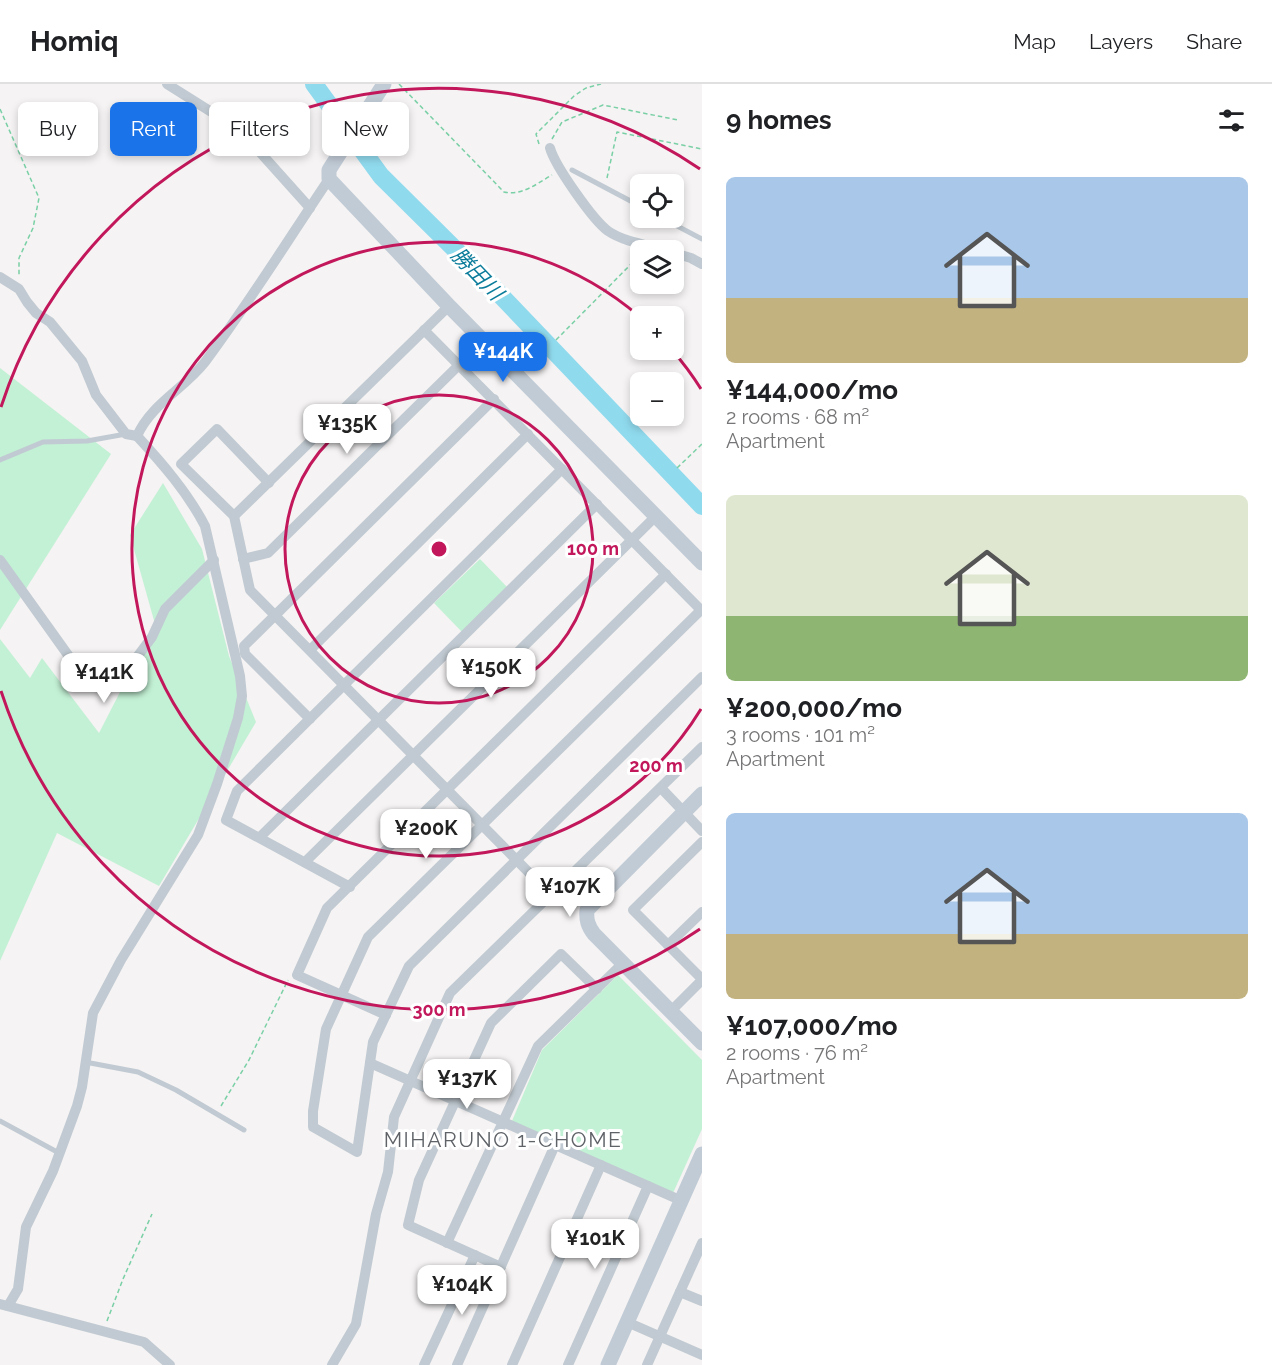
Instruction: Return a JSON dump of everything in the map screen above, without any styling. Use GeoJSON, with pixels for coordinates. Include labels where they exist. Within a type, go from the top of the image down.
{"type":"FeatureCollection","features":[{"type":"Feature","properties":{"kind":"street"},"geometry":{"type":"LineString","coordinates":[[167,84],[240,130],[310,208]]}},
{"type":"Feature","properties":{"kind":"street"},"geometry":{"type":"LineString","coordinates":[[131,435],[203,364],[243,309],[329,179],[329,170],[380,90]]}},
{"type":"Feature","properties":{"kind":"street"},"geometry":{"type":"LineString","coordinates":[[551,151],[567,170],[585,205],[608,230],[632,240]]}},
{"type":"Feature","properties":{"kind":"street"},"geometry":{"type":"LineString","coordinates":[[329,179],[449,306],[702,563]]}},
{"type":"Feature","properties":{"kind":"street"},"geometry":{"type":"LineString","coordinates":[[684,256],[702,264]]}},
{"type":"Feature","properties":{"kind":"street"},"geometry":{"type":"LineString","coordinates":[[0,277],[19,289],[36,313],[50,322],[82,361],[96,395],[131,435],[156,456],[196,509],[205,526],[214,560],[240,676],[242,696],[238,718],[218,784],[198,835],[121,960],[93,1013],[77,1106],[60,1154],[26,1227],[18,1289],[3,1308],[144,1342],[170,1365]]}},
{"type":"Feature","properties":{"kind":"street"},"geometry":{"type":"LineString","coordinates":[[234,516],[449,306]]}},
{"type":"Feature","properties":{"kind":"street"},"geometry":{"type":"LineString","coordinates":[[424,330],[702,610],[368,937],[326,1029],[313,1111],[313,1127],[357,1152],[374,1042],[409,966],[702,677]]}},
{"type":"Feature","properties":{"kind":"street"},"geometry":{"type":"LineString","coordinates":[[243,559],[268,554],[459,365]]}},
{"type":"Feature","properties":{"kind":"street"},"geometry":{"type":"LineString","coordinates":[[310,719],[244,654],[244,646],[494,399]]}},
{"type":"Feature","properties":{"kind":"street"},"geometry":{"type":"LineString","coordinates":[[269,483],[217,429],[181,464],[234,516],[250,590],[551,896]]}},
{"type":"Feature","properties":{"kind":"street"},"geometry":{"type":"LineString","coordinates":[[310,650],[528,434]]}},
{"type":"Feature","properties":{"kind":"street"},"geometry":{"type":"LineString","coordinates":[[350,887],[226,820],[237,791],[562,469]]}},
{"type":"Feature","properties":{"kind":"street"},"geometry":{"type":"LineString","coordinates":[[260,837],[597,504]]}},
{"type":"Feature","properties":{"kind":"street"},"geometry":{"type":"LineString","coordinates":[[305,862],[656,516]]}},
{"type":"Feature","properties":{"kind":"street"},"geometry":{"type":"LineString","coordinates":[[0,560],[78,669],[102,690],[117,684],[152,637],[165,609],[214,560]]}},
{"type":"Feature","properties":{"kind":"street"},"geometry":{"type":"LineString","coordinates":[[386,1015],[297,975],[327,908],[666,574]]}},
{"type":"Feature","properties":{"kind":"street"},"geometry":{"type":"LineString","coordinates":[[332,1365],[356,1324],[376,1214],[388,1172],[394,1117],[450,993],[702,747]]}},
{"type":"Feature","properties":{"kind":"street"},"geometry":{"type":"LineString","coordinates":[[661,788],[702,831]]}},
{"type":"Feature","properties":{"kind":"street"},"geometry":{"type":"LineString","coordinates":[[702,794],[587,910],[589,927],[702,1043]]}},
{"type":"Feature","properties":{"kind":"street"},"geometry":{"type":"LineString","coordinates":[[670,1012],[702,980],[633,910],[702,842]]}},
{"type":"Feature","properties":{"kind":"street"},"geometry":{"type":"LineString","coordinates":[[668,945],[702,912]]}},
{"type":"Feature","properties":{"kind":"street"},"geometry":{"type":"LineString","coordinates":[[501,1267],[408,1225],[419,1180],[491,1023],[561,954],[597,989]]}},
{"type":"Feature","properties":{"kind":"street"},"geometry":{"type":"LineString","coordinates":[[447,1243],[538,1046],[624,963]]}},
{"type":"Feature","properties":{"kind":"street"},"geometry":{"type":"LineString","coordinates":[[370,1063],[682,1201]]}},
{"type":"Feature","properties":{"kind":"street"},"geometry":{"type":"LineString","coordinates":[[457,1365],[555,1145]]}},
{"type":"Feature","properties":{"kind":"street"},"geometry":{"type":"LineString","coordinates":[[608,1365],[702,1154]]}},
{"type":"Feature","properties":{"kind":"street"},"geometry":{"type":"LineString","coordinates":[[512,1365],[601,1166]]}},
{"type":"Feature","properties":{"kind":"street"},"geometry":{"type":"LineString","coordinates":[[568,1365],[648,1186]]}},
{"type":"Feature","properties":{"kind":"street"},"geometry":{"type":"LineString","coordinates":[[647,1365],[701,1246]]}},
{"type":"Feature","properties":{"kind":"street"},"geometry":{"type":"LineString","coordinates":[[424,1365],[475,1256]]}},
{"type":"Feature","properties":{"kind":"street"},"geometry":{"type":"LineString","coordinates":[[680,1292],[702,1301]]}},
{"type":"Feature","properties":{"kind":"street"},"geometry":{"type":"LineString","coordinates":[[627,1322],[702,1355]]}},
{"type":"Feature","properties":{"kind":"lane"},"geometry":{"type":"LineString","coordinates":[[567,170],[630,201]]}},
{"type":"Feature","properties":{"kind":"lane"},"geometry":{"type":"LineString","coordinates":[[681,228],[702,239]]}},
{"type":"Feature","properties":{"kind":"lane"},"geometry":{"type":"LineString","coordinates":[[0,460],[43,442],[87,441],[131,435]]}},
{"type":"Feature","properties":{"kind":"lane"},"geometry":{"type":"LineString","coordinates":[[85,1062],[138,1072],[176,1090],[244,1130]]}},
{"type":"Feature","properties":{"kind":"lane"},"geometry":{"type":"LineString","coordinates":[[0,1121],[60,1154]]}},
{"type":"Feature","properties":{"kind":"path"},"geometry":{"type":"LineString","coordinates":[[399,84],[504,192],[523,192],[567,170]]}},
{"type":"Feature","properties":{"kind":"path"},"geometry":{"type":"LineString","coordinates":[[551,151],[539,144],[536,134],[574,96],[585,88],[601,84]]}},
{"type":"Feature","properties":{"kind":"path"},"geometry":{"type":"LineString","coordinates":[[551,151],[550,143],[562,122],[603,105],[678,120]]}},
{"type":"Feature","properties":{"kind":"path"},"geometry":{"type":"LineString","coordinates":[[0,109],[39,198],[33,228],[19,258],[19,289]]}},
{"type":"Feature","properties":{"kind":"path"},"geometry":{"type":"LineString","coordinates":[[605,188],[617,132],[702,149]]}},
{"type":"Feature","properties":{"kind":"path"},"geometry":{"type":"LineString","coordinates":[[556,340],[630,264]]}},
{"type":"Feature","properties":{"kind":"path"},"geometry":{"type":"LineString","coordinates":[[677,468],[702,444]]}},
{"type":"Feature","properties":{"kind":"path"},"geometry":{"type":"LineString","coordinates":[[216,1114],[249,1060],[291,973],[297,975]]}},
{"type":"Feature","properties":{"kind":"path"},"geometry":{"type":"LineString","coordinates":[[104,1331],[123,1279],[152,1214]]}},
{"type":"Feature","properties":{"kind":"green space"},"geometry":{"type":"Polygon","coordinates":[[[0,368],[111,454],[0,630],[0,368]]]}},
{"type":"Feature","properties":{"kind":"green space"},"geometry":{"type":"Polygon","coordinates":[[[163,483],[202,549],[229,656],[256,722],[159,886],[57,833],[0,961],[0,639],[30,678],[42,658],[99,733],[155,624],[130,535],[163,483]]]}},
{"type":"Feature","properties":{"kind":"green space"},"geometry":{"type":"Polygon","coordinates":[[[480,559],[508,588],[462,632],[434,603],[480,559]]]}},
{"type":"Feature","properties":{"kind":"green space"},"geometry":{"type":"Polygon","coordinates":[[[618,975],[702,1060],[702,1129],[673,1193],[512,1121],[542,1050],[618,975]]]}},
{"type":"Feature","properties":{"kind":"waterway","name":"勝田川"},"geometry":{"type":"LineString","coordinates":[[314,84],[381,176],[488,282],[702,506]]}},
{"type":"Feature","properties":{"kind":"district","name":"MIHARUNO 1-CHOME"},"geometry":{"type":"Point","coordinates":[503,1140]}}]}
